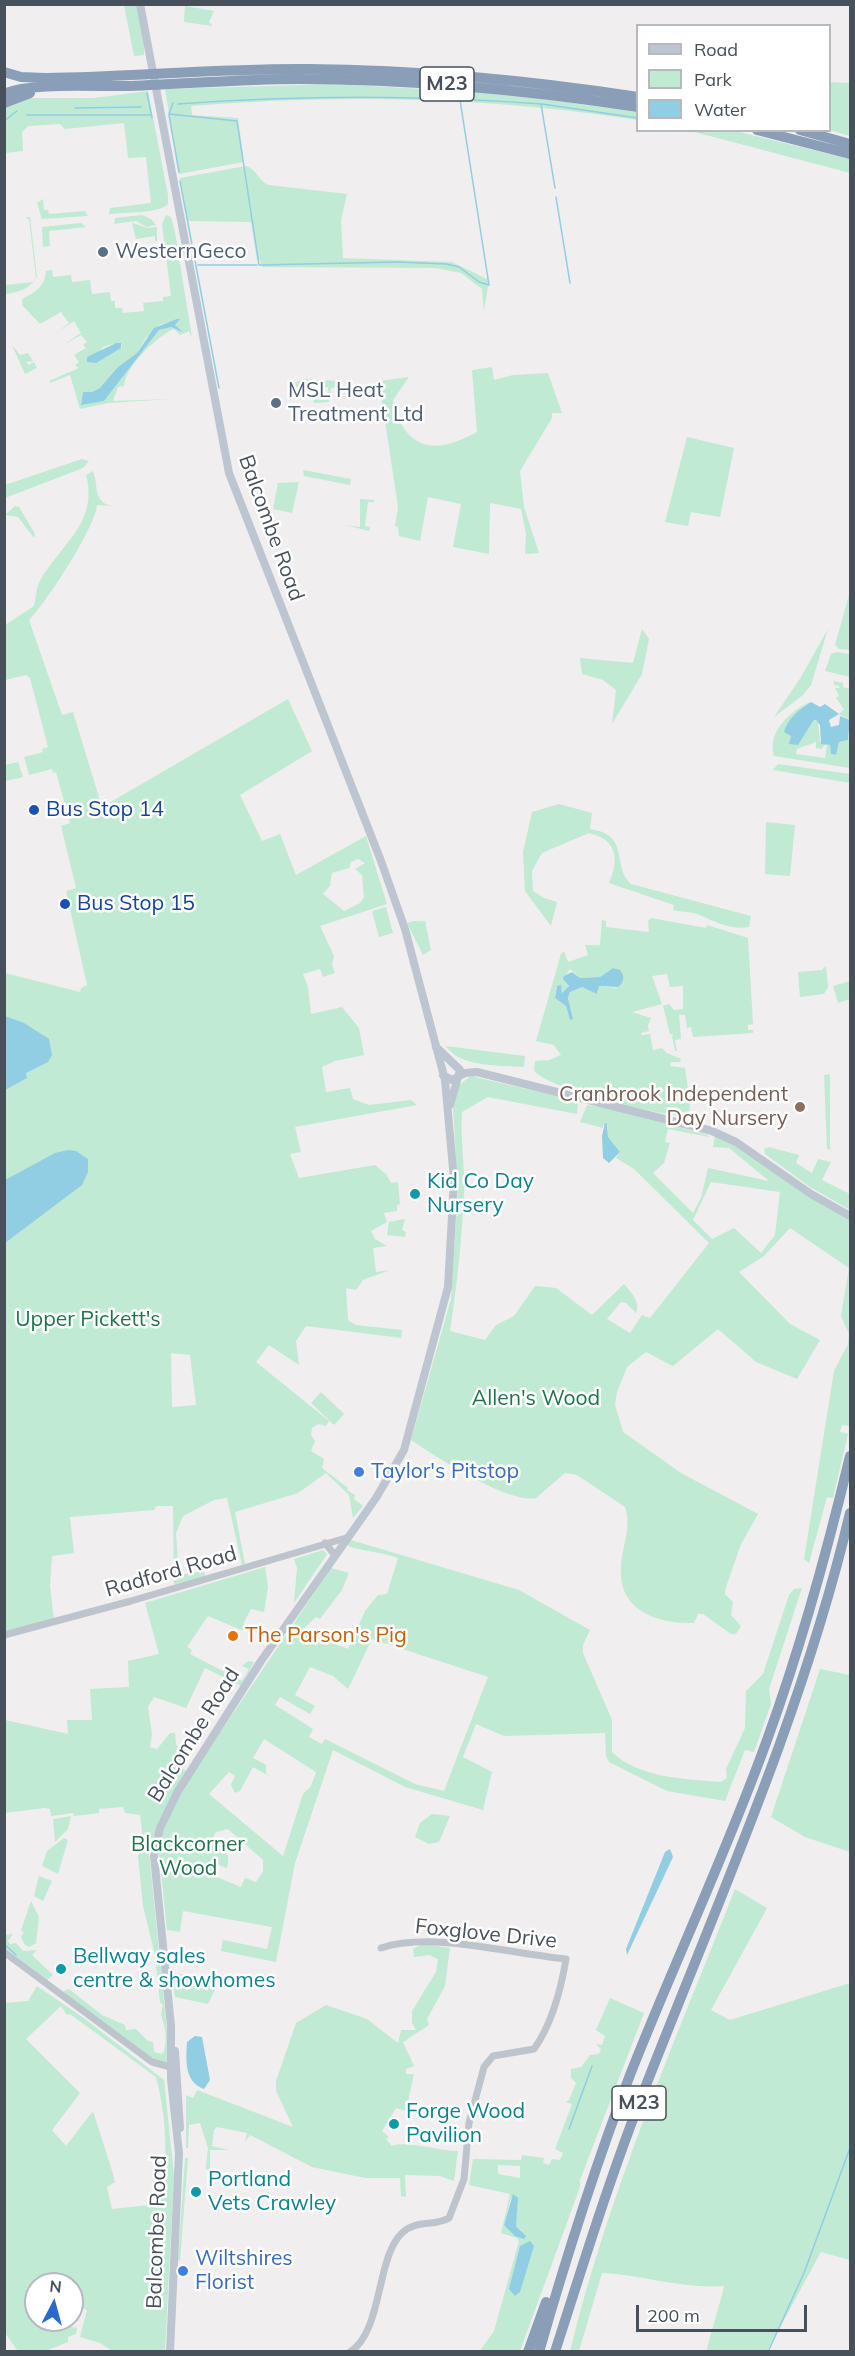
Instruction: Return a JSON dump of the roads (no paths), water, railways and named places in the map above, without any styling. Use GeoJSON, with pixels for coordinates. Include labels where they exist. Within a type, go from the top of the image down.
{"type":"FeatureCollection","features":[{"type":"Feature","properties":{"kind":"highway","name":"M23"},"geometry":{"type":"LineString","coordinates":[[4,72],[19,77],[140,80],[306,69],[398,71],[546,84],[636,97]]}},
{"type":"Feature","properties":{"kind":"highway","name":"M23"},"geometry":{"type":"LineString","coordinates":[[159,79],[393,81],[478,86],[636,107]]}},
{"type":"Feature","properties":{"kind":"highway","name":"M23"},"geometry":{"type":"LineString","coordinates":[[4,103],[29,93],[140,80]]}},
{"type":"Feature","properties":{"kind":"highway","name":"M23"},"geometry":{"type":"LineString","coordinates":[[4,94],[24,88],[78,88]]}},
{"type":"Feature","properties":{"kind":"highway"},"geometry":{"type":"LineString","coordinates":[[765,132],[850,154]]}},
{"type":"Feature","properties":{"kind":"highway"},"geometry":{"type":"LineString","coordinates":[[807,132],[850,144]]}},
{"type":"Feature","properties":{"kind":"highway","name":"M23"},"geometry":{"type":"LineString","coordinates":[[539,2352],[561,2275],[630,2075],[766,1742],[818,1585],[850,1456]]}},
{"type":"Feature","properties":{"kind":"highway","name":"M23"},"geometry":{"type":"LineString","coordinates":[[557,2352],[561,2333],[640,2101],[766,1785],[808,1666],[850,1514]]}},
{"type":"Feature","properties":{"kind":"highway","name":"M23"},"geometry":{"type":"LineString","coordinates":[[528,2352],[549,2296],[561,2275]]}},
{"type":"Feature","properties":{"kind":"main road","name":"Balcombe Road"},"geometry":{"type":"LineString","coordinates":[[140,4],[228,473],[381,861],[405,929],[443,1073],[454,1176],[448,1287],[404,1450],[375,1498],[334,1554],[177,1791],[160,1828],[154,1856],[172,2039],[179,2144],[170,2352]]}},
{"type":"Feature","properties":{"kind":"main road"},"geometry":{"type":"LineString","coordinates":[[435,1046],[460,1069],[458,1077]]}},
{"type":"Feature","properties":{"kind":"main road"},"geometry":{"type":"LineString","coordinates":[[491,1074],[470,1071],[450,1080],[443,1073],[446,1064],[454,1063],[712,1131],[739,1143],[811,1194],[850,1216]]}},
{"type":"Feature","properties":{"kind":"main road","name":"Balcombe Road"},"geometry":{"type":"LineString","coordinates":[[448,1114],[458,1077]]}},
{"type":"Feature","properties":{"kind":"street","name":"Radford Road"},"geometry":{"type":"LineString","coordinates":[[4,1635],[131,1601],[346,1538]]}},
{"type":"Feature","properties":{"kind":"street"},"geometry":{"type":"LineString","coordinates":[[325,1543],[334,1554]]}},
{"type":"Feature","properties":{"kind":"street","name":"Foxglove Drive"},"geometry":{"type":"LineString","coordinates":[[351,2352],[364,2337],[396,2239],[402,2232],[418,2223],[441,2222],[449,2218],[464,2179],[465,2141],[484,2067],[493,2056],[534,2049],[541,2039],[563,1984],[566,1959],[435,1942],[402,1941],[381,1948]]}},
{"type":"Feature","properties":{"kind":"street"},"geometry":{"type":"LineString","coordinates":[[4,1952],[152,2062],[174,2071]]}},
{"type":"Feature","properties":{"kind":"water"},"geometry":{"type":"Polygon","coordinates":[[[180,319],[175,325],[184,333],[171,327],[159,330],[104,401],[81,405],[83,392],[92,392],[100,388],[118,367],[137,353],[154,328],[180,319]]]}},
{"type":"Feature","properties":{"kind":"water"},"geometry":{"type":"Polygon","coordinates":[[[116,343],[121,343],[121,348],[96,363],[87,362],[87,357],[116,343]]]}},
{"type":"Feature","properties":{"kind":"water"},"geometry":{"type":"Polygon","coordinates":[[[811,702],[820,707],[825,704],[839,714],[829,720],[831,727],[839,725],[840,716],[850,720],[848,740],[839,742],[836,755],[831,754],[830,745],[821,744],[820,725],[816,720],[813,721],[798,745],[789,744],[791,736],[784,732],[788,723],[794,715],[811,702]]]}},
{"type":"Feature","properties":{"kind":"water"},"geometry":{"type":"Polygon","coordinates":[[[613,968],[620,970],[623,975],[623,981],[618,987],[599,986],[597,994],[582,987],[570,992],[568,998],[573,1019],[570,1020],[566,1006],[555,998],[557,986],[561,985],[562,993],[569,986],[563,979],[564,976],[572,972],[580,978],[600,977],[613,968]]]}},
{"type":"Feature","properties":{"kind":"water"},"geometry":{"type":"Polygon","coordinates":[[[5,1016],[24,1023],[49,1039],[52,1055],[48,1062],[26,1073],[27,1078],[5,1090],[5,1016]]]}},
{"type":"Feature","properties":{"kind":"water"},"geometry":{"type":"Polygon","coordinates":[[[605,1123],[608,1137],[620,1152],[609,1163],[603,1158],[602,1136],[605,1123]]]}},
{"type":"Feature","properties":{"kind":"water"},"geometry":{"type":"Polygon","coordinates":[[[76,1151],[88,1159],[88,1172],[82,1185],[5,1243],[5,1180],[55,1153],[76,1151]]]}},
{"type":"Feature","properties":{"kind":"water"},"geometry":{"type":"Polygon","coordinates":[[[670,1849],[673,1857],[627,1955],[626,1949],[665,1852],[670,1849]]]}},
{"type":"Feature","properties":{"kind":"water"},"geometry":{"type":"Polygon","coordinates":[[[195,2036],[202,2037],[210,2080],[204,2089],[197,2086],[188,2070],[187,2042],[195,2036]]]}},
{"type":"Feature","properties":{"kind":"water"},"geometry":{"type":"Polygon","coordinates":[[[513,2194],[518,2198],[516,2226],[526,2236],[524,2239],[515,2236],[504,2225],[513,2194]]]}},
{"type":"Feature","properties":{"kind":"water"},"geometry":{"type":"Polygon","coordinates":[[[530,2241],[534,2246],[520,2292],[515,2296],[509,2289],[520,2246],[530,2241]]]}},
{"type":"Feature","properties":{"kind":"waterway"},"geometry":{"type":"LineString","coordinates":[[147,93],[152,118]]}},
{"type":"Feature","properties":{"kind":"waterway"},"geometry":{"type":"LineString","coordinates":[[178,104],[360,97],[541,104],[555,188]]}},
{"type":"Feature","properties":{"kind":"waterway"},"geometry":{"type":"LineString","coordinates":[[173,103],[169,114],[237,121],[259,265],[397,262],[446,264],[459,267],[479,282],[489,285],[460,100]]}},
{"type":"Feature","properties":{"kind":"waterway"},"geometry":{"type":"LineString","coordinates":[[542,104],[636,118]]}},
{"type":"Feature","properties":{"kind":"waterway"},"geometry":{"type":"LineString","coordinates":[[75,108],[141,107]]}},
{"type":"Feature","properties":{"kind":"waterway"},"geometry":{"type":"LineString","coordinates":[[4,121],[17,111]]}},
{"type":"Feature","properties":{"kind":"waterway"},"geometry":{"type":"LineString","coordinates":[[27,115],[150,115]]}},
{"type":"Feature","properties":{"kind":"waterway"},"geometry":{"type":"LineString","coordinates":[[169,115],[179,172]]}},
{"type":"Feature","properties":{"kind":"waterway"},"geometry":{"type":"LineString","coordinates":[[180,181],[219,388]]}},
{"type":"Feature","properties":{"kind":"waterway"},"geometry":{"type":"LineString","coordinates":[[556,197],[570,283]]}},
{"type":"Feature","properties":{"kind":"waterway"},"geometry":{"type":"LineString","coordinates":[[198,265],[257,265]]}},
{"type":"Feature","properties":{"kind":"waterway"},"geometry":{"type":"LineString","coordinates":[[4,1944],[16,1955]]}},
{"type":"Feature","properties":{"kind":"waterway"},"geometry":{"type":"LineString","coordinates":[[569,2129],[592,2066]]}},
{"type":"Feature","properties":{"kind":"waterway"},"geometry":{"type":"LineString","coordinates":[[768,2352],[804,2273],[850,2148]]}},
{"type":"Feature","properties":{"kind":"place","name":"WesternGeco"},"geometry":{"type":"Point","coordinates":[103,252]}},
{"type":"Feature","properties":{"kind":"place","name":"MSL Heat Treatment Ltd"},"geometry":{"type":"Point","coordinates":[276,403]}},
{"type":"Feature","properties":{"kind":"place","name":"Bus Stop 14"},"geometry":{"type":"Point","coordinates":[34,810]}},
{"type":"Feature","properties":{"kind":"place","name":"Bus Stop 15"},"geometry":{"type":"Point","coordinates":[65,904]}},
{"type":"Feature","properties":{"kind":"place","name":"Cranbrook Independent Day Nursery"},"geometry":{"type":"Point","coordinates":[800,1107]}},
{"type":"Feature","properties":{"kind":"place","name":"Kid Co Day Nursery"},"geometry":{"type":"Point","coordinates":[415,1194]}},
{"type":"Feature","properties":{"kind":"place","name":"Taylor's Pitstop"},"geometry":{"type":"Point","coordinates":[359,1472]}},
{"type":"Feature","properties":{"kind":"place","name":"The Parson's Pig"},"geometry":{"type":"Point","coordinates":[233,1636]}},
{"type":"Feature","properties":{"kind":"place","name":"Bellway sales centre & showhomes"},"geometry":{"type":"Point","coordinates":[61,1969]}},
{"type":"Feature","properties":{"kind":"place","name":"Forge Wood Pavilion"},"geometry":{"type":"Point","coordinates":[394,2124]}},
{"type":"Feature","properties":{"kind":"place","name":"Portland Vets Crawley"},"geometry":{"type":"Point","coordinates":[196,2192]}},
{"type":"Feature","properties":{"kind":"place","name":"Wiltshires Florist"},"geometry":{"type":"Point","coordinates":[183,2271]}},
{"type":"Feature","properties":{"kind":"park label","name":"Upper Pickett's"},"geometry":{"type":"Point","coordinates":[88,1320]}},
{"type":"Feature","properties":{"kind":"park label","name":"Allen's Wood"},"geometry":{"type":"Point","coordinates":[536,1399]}},
{"type":"Feature","properties":{"kind":"park label","name":"Blackcorner Wood"},"geometry":{"type":"Point","coordinates":[188,1857]}}]}
